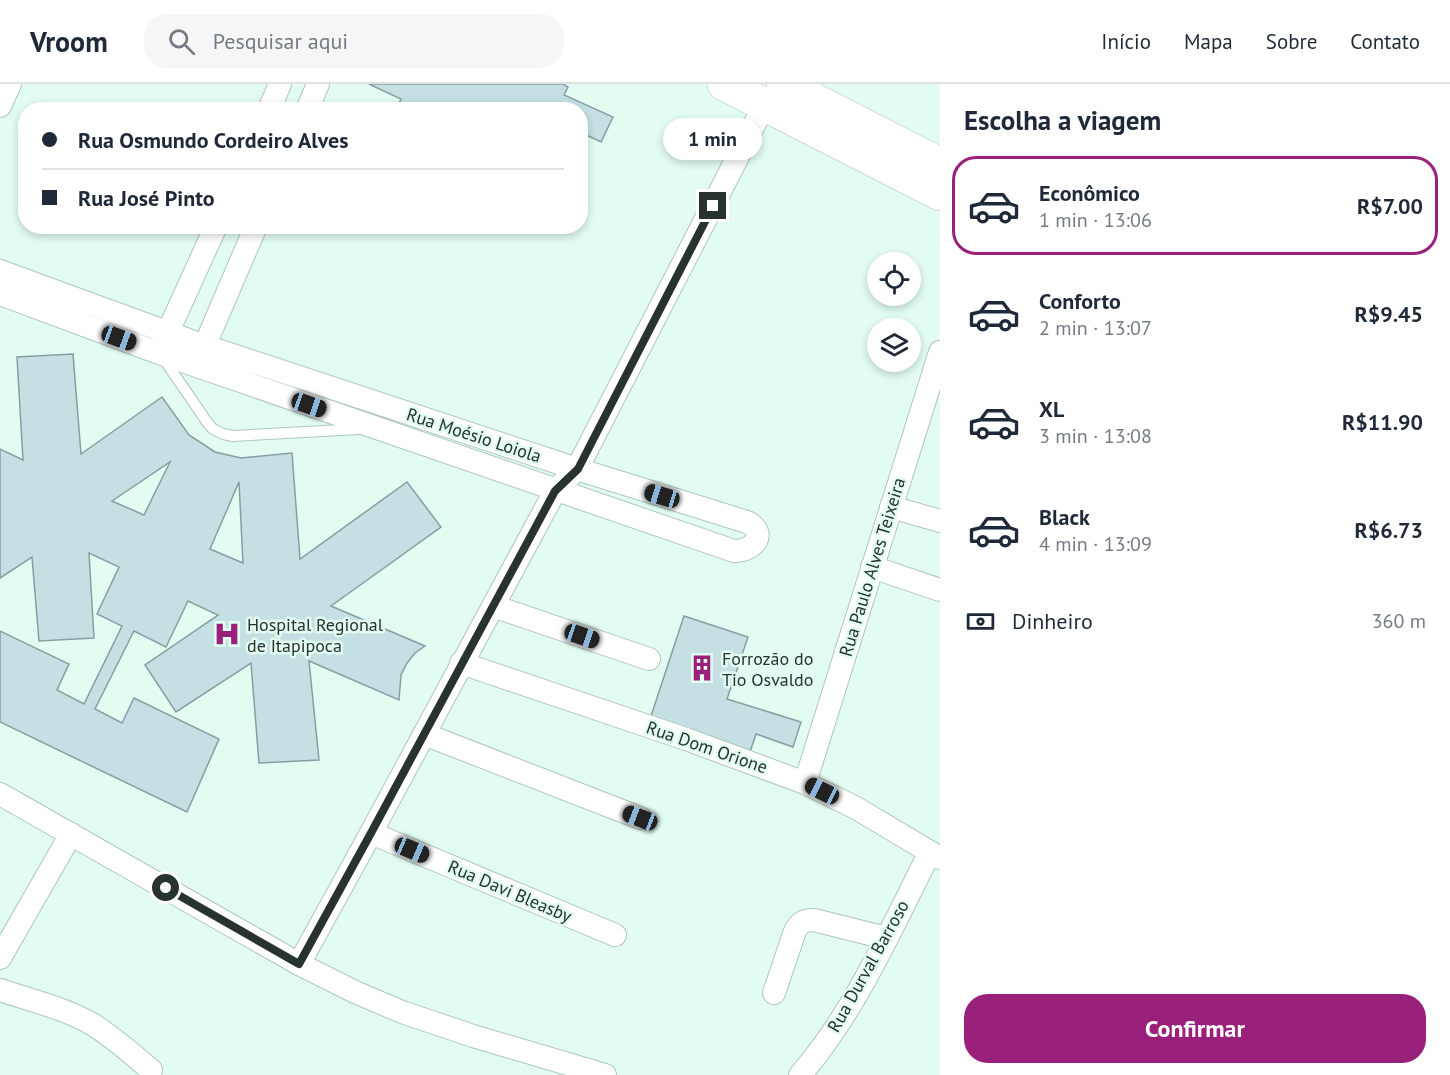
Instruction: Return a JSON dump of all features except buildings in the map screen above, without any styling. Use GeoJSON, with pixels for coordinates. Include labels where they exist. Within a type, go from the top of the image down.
{"type":"FeatureCollection","features":[{"type":"Feature","properties":{"kind":"main road"},"geometry":{"type":"LineString","coordinates":[[724,84],[774,94],[940,164]]}},
{"type":"Feature","properties":{"kind":"main road"},"geometry":{"type":"LineString","coordinates":[[774,94],[940,194]]}},
{"type":"Feature","properties":{"kind":"street"},"geometry":{"type":"LineString","coordinates":[[0,106],[10,84]]}},
{"type":"Feature","properties":{"kind":"street"},"geometry":{"type":"LineString","coordinates":[[272,102],[280,84]]}},
{"type":"Feature","properties":{"kind":"street"},"geometry":{"type":"LineString","coordinates":[[310,102],[318,84]]}},
{"type":"Feature","properties":{"kind":"street"},"geometry":{"type":"LineString","coordinates":[[299,964],[555,491],[578,469],[774,94]]}},
{"type":"Feature","properties":{"kind":"street"},"geometry":{"type":"LineString","coordinates":[[164,342],[212,234]]}},
{"type":"Feature","properties":{"kind":"street"},"geometry":{"type":"LineString","coordinates":[[201,356],[253,234]]}},
{"type":"Feature","properties":{"kind":"street","name":"Rua Moésio Loiola"},"geometry":{"type":"LineString","coordinates":[[0,271],[164,342],[377,428],[555,491],[734,551],[744,551],[752,547],[756,538],[757,531],[747,522],[201,356]]}},
{"type":"Feature","properties":{"kind":"street","name":"Rua Moésio Loiola"},"geometry":{"type":"LineString","coordinates":[[0,294],[164,342]]}},
{"type":"Feature","properties":{"kind":"street","name":"Rua Paulo Alves Teixeira"},"geometry":{"type":"LineString","coordinates":[[805,783],[940,352]]}},
{"type":"Feature","properties":{"kind":"street"},"geometry":{"type":"LineString","coordinates":[[891,507],[940,521]]}},
{"type":"Feature","properties":{"kind":"street"},"geometry":{"type":"LineString","coordinates":[[872,567],[940,590]]}},
{"type":"Feature","properties":{"kind":"street"},"geometry":{"type":"LineString","coordinates":[[493,606],[649,659]]}},
{"type":"Feature","properties":{"kind":"street","name":"Rua Dom Orione"},"geometry":{"type":"LineString","coordinates":[[461,663],[686,739],[805,783],[856,808],[935,855]]}},
{"type":"Feature","properties":{"kind":"street"},"geometry":{"type":"LineString","coordinates":[[424,734],[640,818]]}},
{"type":"Feature","properties":{"kind":"street"},"geometry":{"type":"LineString","coordinates":[[0,794],[299,964],[355,992],[402,1012],[473,1036],[605,1075]]}},
{"type":"Feature","properties":{"kind":"street","name":"Rua Davi Bleasby"},"geometry":{"type":"LineString","coordinates":[[371,833],[615,935]]}},
{"type":"Feature","properties":{"kind":"street"},"geometry":{"type":"LineString","coordinates":[[0,958],[71,834]]}},
{"type":"Feature","properties":{"kind":"street","name":"Rua Durval Barroso"},"geometry":{"type":"LineString","coordinates":[[800,1075],[836,1028],[935,855]]}},
{"type":"Feature","properties":{"kind":"street"},"geometry":{"type":"LineString","coordinates":[[774,993],[795,930],[800,923],[806,920],[886,938]]}},
{"type":"Feature","properties":{"kind":"street"},"geometry":{"type":"LineString","coordinates":[[0,990],[58,1009],[91,1024],[119,1043],[151,1070]]}},
{"type":"Feature","properties":{"kind":"lane"},"geometry":{"type":"LineString","coordinates":[[164,342],[207,422],[213,429],[223,434],[245,437],[377,428]]}},
{"type":"Feature","properties":{"kind":"place","name":"Hospital Regional de Itapipoca"},"geometry":{"type":"Point","coordinates":[227,634]}},
{"type":"Feature","properties":{"kind":"place","name":"Forrozão do Tio Osvaldo"},"geometry":{"type":"Point","coordinates":[702,668]}},
{"type":"Feature","properties":{"kind":"route"},"geometry":{"type":"LineString","coordinates":[[166,888],[299,964],[555,491],[578,469],[713,206]]}}]}
